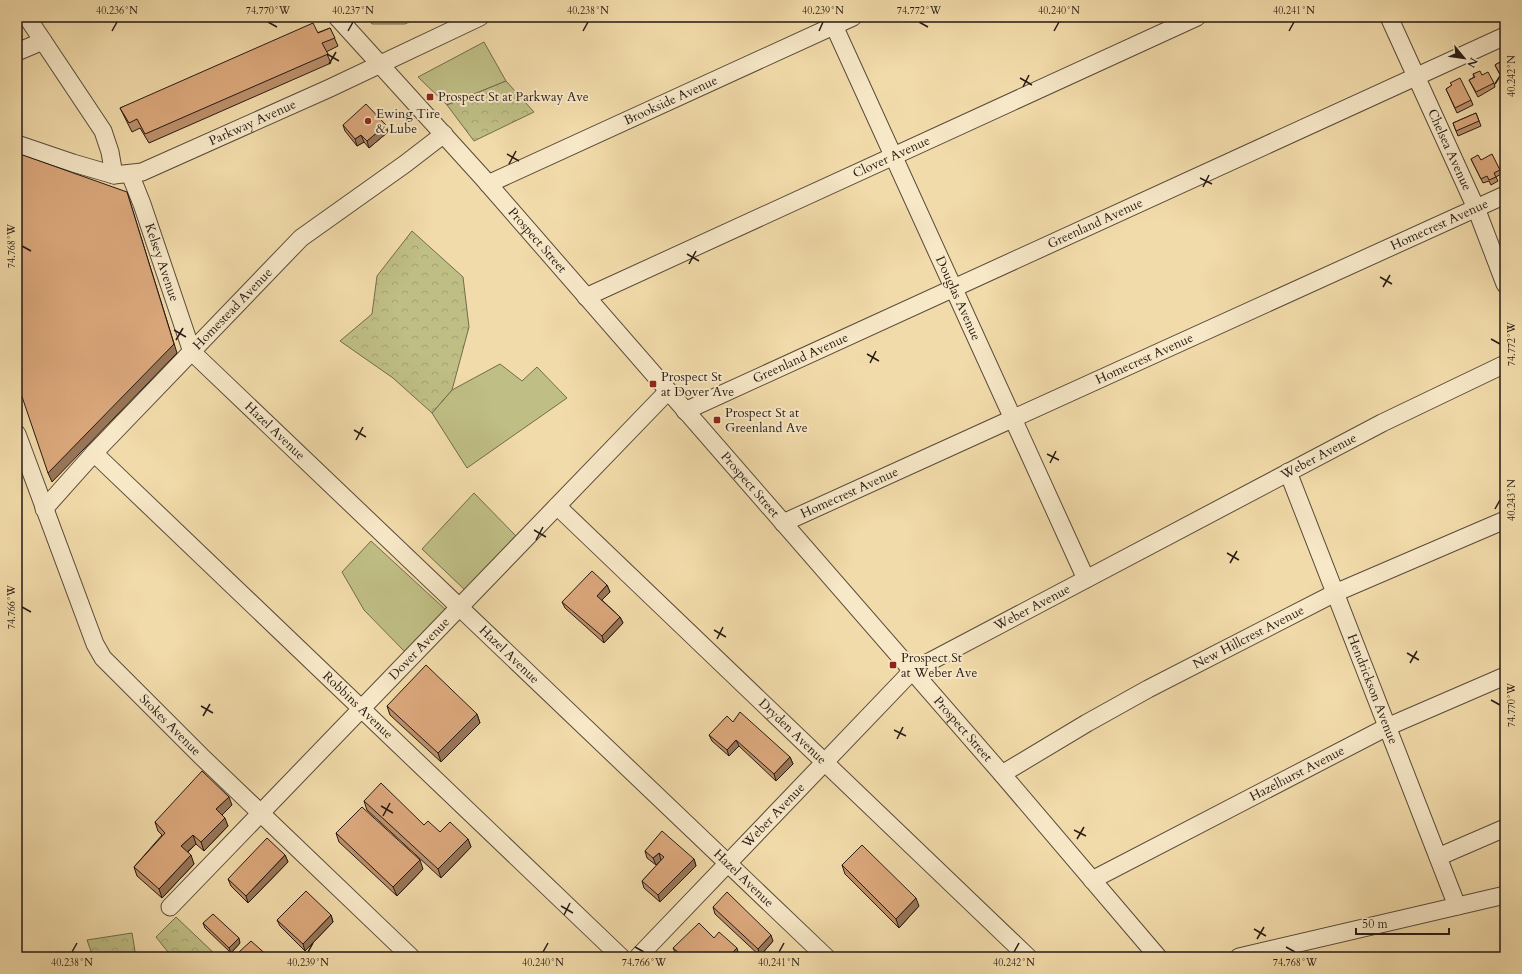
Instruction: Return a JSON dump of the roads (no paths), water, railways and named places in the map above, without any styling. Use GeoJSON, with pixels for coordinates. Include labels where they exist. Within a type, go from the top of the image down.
{"type":"FeatureCollection","features":[{"type":"Feature","properties":{"kind":"street","name":"Kelsey Avenue"},"geometry":{"type":"LineString","coordinates":[[27,17],[77,93],[97,119],[110,152],[122,175],[142,204],[192,352]]}},
{"type":"Feature","properties":{"kind":"street","name":"Prospect Street"},"geometry":{"type":"LineString","coordinates":[[337,17],[488,184],[1002,774],[1092,880],[1152,955]]}},
{"type":"Feature","properties":{"kind":"street","name":"Parkway Avenue"},"geometry":{"type":"LineString","coordinates":[[122,175],[142,172],[330,88],[380,63],[480,17]]}},
{"type":"Feature","properties":{"kind":"street","name":"Brookside Avenue"},"geometry":{"type":"LineString","coordinates":[[488,184],[832,21],[853,17]]}},
{"type":"Feature","properties":{"kind":"street","name":"Clover Avenue"},"geometry":{"type":"LineString","coordinates":[[586,297],[1197,17]]}},
{"type":"Feature","properties":{"kind":"street","name":"Chelsea Avenue"},"geometry":{"type":"LineString","coordinates":[[1389,17],[1476,208],[1505,284]]}},
{"type":"Feature","properties":{"kind":"street","name":"Douglas Avenue"},"geometry":{"type":"LineString","coordinates":[[832,21],[1086,579]]}},
{"type":"Feature","properties":{"kind":"street","name":"Greenland Avenue"},"geometry":{"type":"LineString","coordinates":[[685,411],[1505,36]]}},
{"type":"Feature","properties":{"kind":"street"},"geometry":{"type":"LineString","coordinates":[[17,52],[42,40]]}},
{"type":"Feature","properties":{"kind":"street","name":"Homestead Avenue"},"geometry":{"type":"LineString","coordinates":[[44,508],[301,238],[405,164],[444,134]]}},
{"type":"Feature","properties":{"kind":"street"},"geometry":{"type":"LineString","coordinates":[[17,144],[73,163],[122,175]]}},
{"type":"Feature","properties":{"kind":"street","name":"Homecrest Avenue"},"geometry":{"type":"LineString","coordinates":[[783,523],[1505,195]]}},
{"type":"Feature","properties":{"kind":"street","name":"Hazel Avenue"},"geometry":{"type":"LineString","coordinates":[[192,352],[826,957]]}},
{"type":"Feature","properties":{"kind":"street","name":"Weber Avenue"},"geometry":{"type":"LineString","coordinates":[[638,957],[912,671],[1382,423],[1505,364]]}},
{"type":"Feature","properties":{"kind":"street","name":"Dover Avenue"},"geometry":{"type":"LineString","coordinates":[[170,907],[668,391]]}},
{"type":"Feature","properties":{"kind":"street","name":"Stokes Avenue"},"geometry":{"type":"LineString","coordinates":[[17,434],[95,644],[103,658],[411,957]]}},
{"type":"Feature","properties":{"kind":"street","name":"Robbins Avenue"},"geometry":{"type":"LineString","coordinates":[[94,454],[621,957]]}},
{"type":"Feature","properties":{"kind":"street","name":"Hendrickson Avenue"},"geometry":{"type":"LineString","coordinates":[[1288,472],[1457,906]]}},
{"type":"Feature","properties":{"kind":"street","name":"Dryden Avenue"},"geometry":{"type":"LineString","coordinates":[[557,506],[1028,957]]}},
{"type":"Feature","properties":{"kind":"street","name":"New Hillcrest Avenue"},"geometry":{"type":"LineString","coordinates":[[1002,774],[1087,723],[1148,689],[1335,594],[1505,520]]}},
{"type":"Feature","properties":{"kind":"street","name":"Hazelhurst Avenue"},"geometry":{"type":"LineString","coordinates":[[1092,880],[1387,727],[1505,676]]}},
{"type":"Feature","properties":{"kind":"street"},"geometry":{"type":"LineString","coordinates":[[1438,857],[1505,828]]}},
{"type":"Feature","properties":{"kind":"street"},"geometry":{"type":"LineString","coordinates":[[1239,957],[1505,895]]}},
{"type":"Feature","properties":{"kind":"place","name":"Prospect St at Parkway Ave"},"geometry":{"type":"Point","coordinates":[430,97]}},
{"type":"Feature","properties":{"kind":"place","name":"Ewing Tire & Lube"},"geometry":{"type":"Point","coordinates":[368,121]}},
{"type":"Feature","properties":{"kind":"place","name":"Prospect St at Dover Ave"},"geometry":{"type":"Point","coordinates":[653,384]}},
{"type":"Feature","properties":{"kind":"place","name":"Prospect St at Greenland Ave"},"geometry":{"type":"Point","coordinates":[717,420]}},
{"type":"Feature","properties":{"kind":"place","name":"Prospect St at Weber Ave"},"geometry":{"type":"Point","coordinates":[893,665]}}]}
